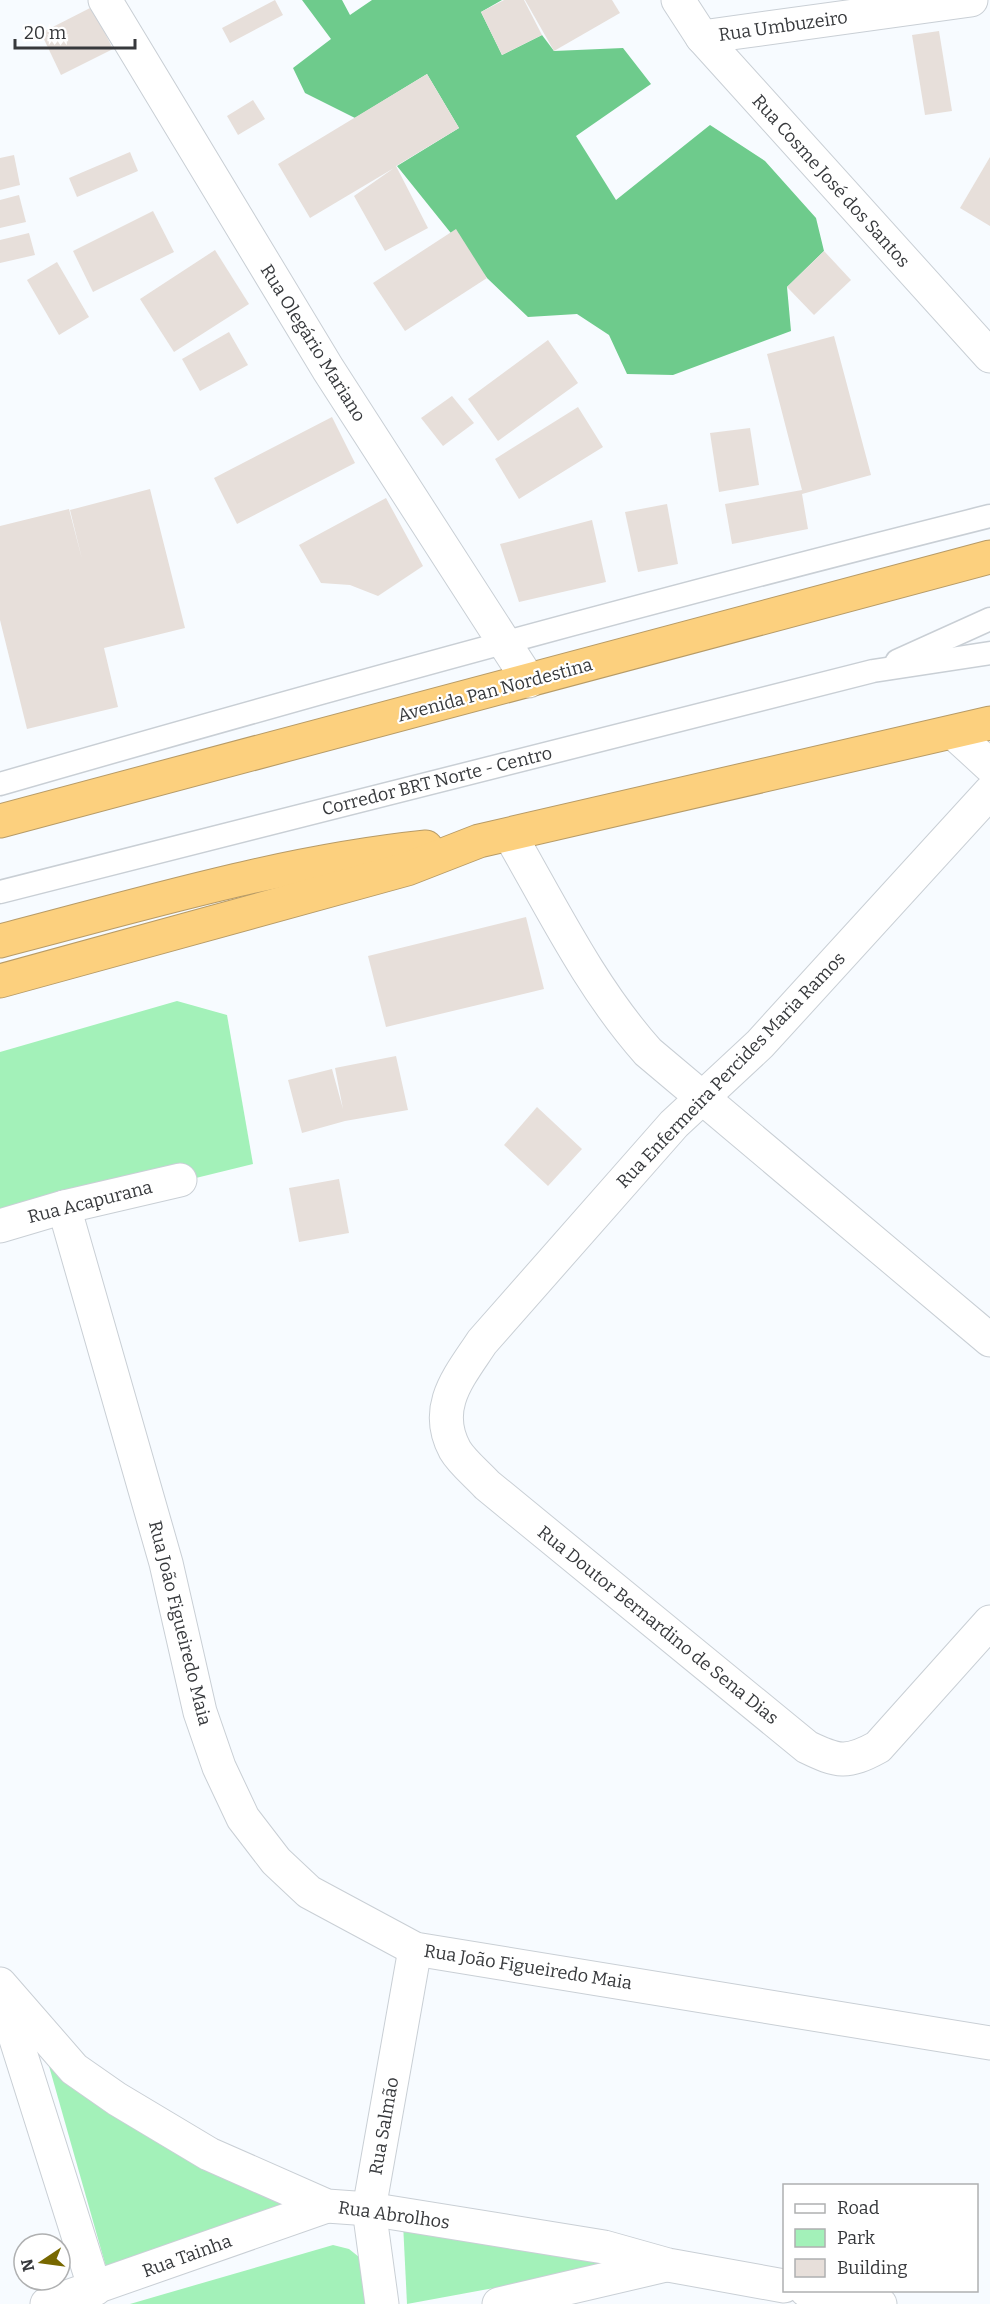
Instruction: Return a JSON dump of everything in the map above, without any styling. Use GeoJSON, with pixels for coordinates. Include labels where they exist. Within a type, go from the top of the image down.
{"type":"FeatureCollection","features":[{"type":"Feature","properties":{"kind":"highway","name":"Avenida Pan Nordestina"},"geometry":{"type":"LineString","coordinates":[[0,821],[990,557]]}},
{"type":"Feature","properties":{"kind":"highway"},"geometry":{"type":"LineString","coordinates":[[0,941],[234,881],[352,857],[510,835],[990,723]]}},
{"type":"Feature","properties":{"kind":"highway"},"geometry":{"type":"LineString","coordinates":[[0,981],[407,869],[479,841]]}},
{"type":"Feature","properties":{"kind":"street","name":"Rua Olegário Mariano"},"geometry":{"type":"LineString","coordinates":[[105,0],[328,369],[528,681]]}},
{"type":"Feature","properties":{"kind":"street","name":"Rua Cosme José dos Santos"},"geometry":{"type":"LineString","coordinates":[[678,0],[702,37],[990,356]]}},
{"type":"Feature","properties":{"kind":"street","name":"Rua Umbuzeiro"},"geometry":{"type":"LineString","coordinates":[[702,37],[971,0]]}},
{"type":"Feature","properties":{"kind":"street"},"geometry":{"type":"LineString","coordinates":[[954,733],[990,765]]}},
{"type":"Feature","properties":{"kind":"street","name":"Rua Enfermeira Percides Maria Ramos"},"geometry":{"type":"LineString","coordinates":[[455,1450],[444,1415],[448,1397],[482,1342],[674,1124],[760,1044],[990,792]]}},
{"type":"Feature","properties":{"kind":"street"},"geometry":{"type":"LineString","coordinates":[[510,835],[582,959],[626,1028],[648,1052],[990,1340]]}},
{"type":"Feature","properties":{"kind":"street","name":"Rua Acapurana"},"geometry":{"type":"LineString","coordinates":[[0,1226],[64,1207],[180,1180]]}},
{"type":"Feature","properties":{"kind":"street","name":"Rua João Figueiredo Maia"},"geometry":{"type":"LineString","coordinates":[[64,1207],[166,1563],[200,1712],[219,1767],[243,1818],[276,1861],[309,1892],[415,1949],[990,2043]]}},
{"type":"Feature","properties":{"kind":"street","name":"Rua Doutor Bernardino de Sena Dias"},"geometry":{"type":"LineString","coordinates":[[455,1450],[487,1485],[807,1747],[831,1759],[856,1758],[878,1747],[990,1622]]}},
{"type":"Feature","properties":{"kind":"street","name":"Rua Salmão"},"geometry":{"type":"LineString","coordinates":[[382,2304],[369,2210],[415,1949]]}},
{"type":"Feature","properties":{"kind":"street","name":"Rua Abrolhos"},"geometry":{"type":"LineString","coordinates":[[0,1984],[74,2069],[117,2099],[209,2154],[327,2206],[369,2210],[604,2247],[668,2265],[783,2286]]}},
{"type":"Feature","properties":{"kind":"street"},"geometry":{"type":"LineString","coordinates":[[0,1990],[95,2289]]}},
{"type":"Feature","properties":{"kind":"street","name":"Rua Tainha"},"geometry":{"type":"LineString","coordinates":[[46,2304],[95,2289],[327,2206]]}},
{"type":"Feature","properties":{"kind":"street"},"geometry":{"type":"LineString","coordinates":[[499,2304],[668,2265]]}},
{"type":"Feature","properties":{"kind":"street"},"geometry":{"type":"LineString","coordinates":[[817,2292],[880,2304]]}},
{"type":"Feature","properties":{"kind":"lane"},"geometry":{"type":"LineString","coordinates":[[0,784],[503,641],[990,516]]}},
{"type":"Feature","properties":{"kind":"lane"},"geometry":{"type":"LineString","coordinates":[[873,671],[990,619]]}},
{"type":"Feature","properties":{"kind":"lane"},"geometry":{"type":"LineString","coordinates":[[873,671],[990,654]]}},
{"type":"Feature","properties":{"kind":"lane","name":"Corredor BRT Norte - Centro"},"geometry":{"type":"LineString","coordinates":[[0,892],[873,671]]}},
{"type":"Feature","properties":{"kind":"green space"},"geometry":{"type":"Polygon","coordinates":[[[302,0],[342,0],[350,15],[372,0],[502,0],[481,12],[502,55],[542,35],[554,51],[623,48],[651,84],[576,136],[616,200],[710,125],[765,161],[816,218],[824,251],[787,287],[791,331],[673,375],[627,374],[609,335],[577,314],[528,317],[487,278],[397,166],[459,128],[427,74],[355,118],[305,93],[293,68],[331,39],[302,0]]]}},
{"type":"Feature","properties":{"kind":"green space"},"geometry":{"type":"Polygon","coordinates":[[[177,1001],[227,1015],[253,1164],[0,1226],[0,1052],[177,1001]]]}},
{"type":"Feature","properties":{"kind":"green space"},"geometry":{"type":"Polygon","coordinates":[[[47,2059],[298,2206],[108,2274],[47,2059]]]}},
{"type":"Feature","properties":{"kind":"green space"},"geometry":{"type":"Polygon","coordinates":[[[403,2223],[635,2262],[407,2304],[403,2223]]]}},
{"type":"Feature","properties":{"kind":"green space"},"geometry":{"type":"Polygon","coordinates":[[[333,2245],[349,2249],[364,2261],[371,2304],[130,2304],[333,2245]]]}},
{"type":"Feature","properties":{"kind":"building"},"geometry":{"type":"Polygon","coordinates":[[[275,0],[283,15],[230,43],[222,28],[275,0]]]}},
{"type":"Feature","properties":{"kind":"building"},"geometry":{"type":"Polygon","coordinates":[[[504,0],[524,0],[542,35],[502,55],[481,12],[504,0]]]}},
{"type":"Feature","properties":{"kind":"building"},"geometry":{"type":"Polygon","coordinates":[[[525,0],[612,0],[620,13],[554,51],[525,0]]]}},
{"type":"Feature","properties":{"kind":"building"},"geometry":{"type":"Polygon","coordinates":[[[92,7],[113,49],[61,75],[41,33],[92,7]]]}},
{"type":"Feature","properties":{"kind":"building"},"geometry":{"type":"Polygon","coordinates":[[[939,31],[952,111],[925,115],[912,35],[939,31]]]}},
{"type":"Feature","properties":{"kind":"building"},"geometry":{"type":"Polygon","coordinates":[[[427,74],[459,128],[396,166],[428,228],[385,251],[354,196],[394,168],[310,218],[278,164],[427,74]]]}},
{"type":"Feature","properties":{"kind":"building"},"geometry":{"type":"Polygon","coordinates":[[[253,100],[265,119],[238,135],[227,116],[253,100]]]}},
{"type":"Feature","properties":{"kind":"building"},"geometry":{"type":"Polygon","coordinates":[[[130,152],[138,171],[77,197],[69,178],[130,152]]]}},
{"type":"Feature","properties":{"kind":"building"},"geometry":{"type":"Polygon","coordinates":[[[14,155],[20,185],[0,190],[0,158],[14,155]]]}},
{"type":"Feature","properties":{"kind":"building"},"geometry":{"type":"Polygon","coordinates":[[[990,157],[990,226],[960,208],[990,157]]]}},
{"type":"Feature","properties":{"kind":"building"},"geometry":{"type":"Polygon","coordinates":[[[19,195],[26,222],[0,228],[0,200],[19,195]]]}},
{"type":"Feature","properties":{"kind":"building"},"geometry":{"type":"Polygon","coordinates":[[[153,211],[174,252],[93,292],[73,251],[153,211]]]}},
{"type":"Feature","properties":{"kind":"building"},"geometry":{"type":"Polygon","coordinates":[[[456,229],[487,278],[405,331],[373,283],[456,229]]]}},
{"type":"Feature","properties":{"kind":"building"},"geometry":{"type":"Polygon","coordinates":[[[29,233],[35,255],[0,263],[0,240],[29,233]]]}},
{"type":"Feature","properties":{"kind":"building"},"geometry":{"type":"Polygon","coordinates":[[[215,250],[249,304],[174,352],[140,299],[215,250]]]}},
{"type":"Feature","properties":{"kind":"building"},"geometry":{"type":"Polygon","coordinates":[[[824,251],[851,280],[814,315],[787,287],[824,251]]]}},
{"type":"Feature","properties":{"kind":"building"},"geometry":{"type":"Polygon","coordinates":[[[57,262],[89,317],[59,335],[27,280],[57,262]]]}},
{"type":"Feature","properties":{"kind":"building"},"geometry":{"type":"Polygon","coordinates":[[[229,332],[248,365],[200,391],[182,359],[229,332]]]}},
{"type":"Feature","properties":{"kind":"building"},"geometry":{"type":"Polygon","coordinates":[[[834,336],[871,475],[802,494],[808,529],[732,544],[725,504],[802,490],[767,354],[834,336]]]}},
{"type":"Feature","properties":{"kind":"building"},"geometry":{"type":"Polygon","coordinates":[[[548,340],[578,383],[498,441],[468,399],[548,340]]]}},
{"type":"Feature","properties":{"kind":"building"},"geometry":{"type":"Polygon","coordinates":[[[452,396],[474,423],[443,446],[421,418],[452,396]]]}},
{"type":"Feature","properties":{"kind":"building"},"geometry":{"type":"Polygon","coordinates":[[[578,407],[603,447],[519,499],[495,459],[578,407]]]}},
{"type":"Feature","properties":{"kind":"building"},"geometry":{"type":"Polygon","coordinates":[[[332,417],[355,463],[237,524],[214,478],[332,417]]]}},
{"type":"Feature","properties":{"kind":"building"},"geometry":{"type":"Polygon","coordinates":[[[750,428],[759,485],[719,492],[710,433],[750,428]]]}},
{"type":"Feature","properties":{"kind":"building"},"geometry":{"type":"Polygon","coordinates":[[[150,489],[185,628],[104,648],[118,707],[27,729],[0,620],[0,526],[69,509],[82,559],[70,510],[150,489]]]}},
{"type":"Feature","properties":{"kind":"building"},"geometry":{"type":"Polygon","coordinates":[[[386,498],[423,566],[378,596],[350,585],[321,583],[299,545],[386,498]]]}},
{"type":"Feature","properties":{"kind":"building"},"geometry":{"type":"Polygon","coordinates":[[[667,504],[678,564],[638,572],[625,512],[667,504]]]}},
{"type":"Feature","properties":{"kind":"building"},"geometry":{"type":"Polygon","coordinates":[[[592,520],[606,582],[519,602],[500,544],[592,520]]]}},
{"type":"Feature","properties":{"kind":"building"},"geometry":{"type":"Polygon","coordinates":[[[526,917],[544,989],[386,1027],[368,956],[526,917]]]}},
{"type":"Feature","properties":{"kind":"building"},"geometry":{"type":"Polygon","coordinates":[[[396,1056],[408,1110],[345,1121],[302,1133],[288,1080],[332,1069],[343,1109],[335,1068],[396,1056]]]}},
{"type":"Feature","properties":{"kind":"building"},"geometry":{"type":"Polygon","coordinates":[[[537,1107],[582,1149],[548,1186],[504,1145],[537,1107]]]}},
{"type":"Feature","properties":{"kind":"building"},"geometry":{"type":"Polygon","coordinates":[[[339,1179],[349,1233],[299,1242],[289,1188],[339,1179]]]}}]}
